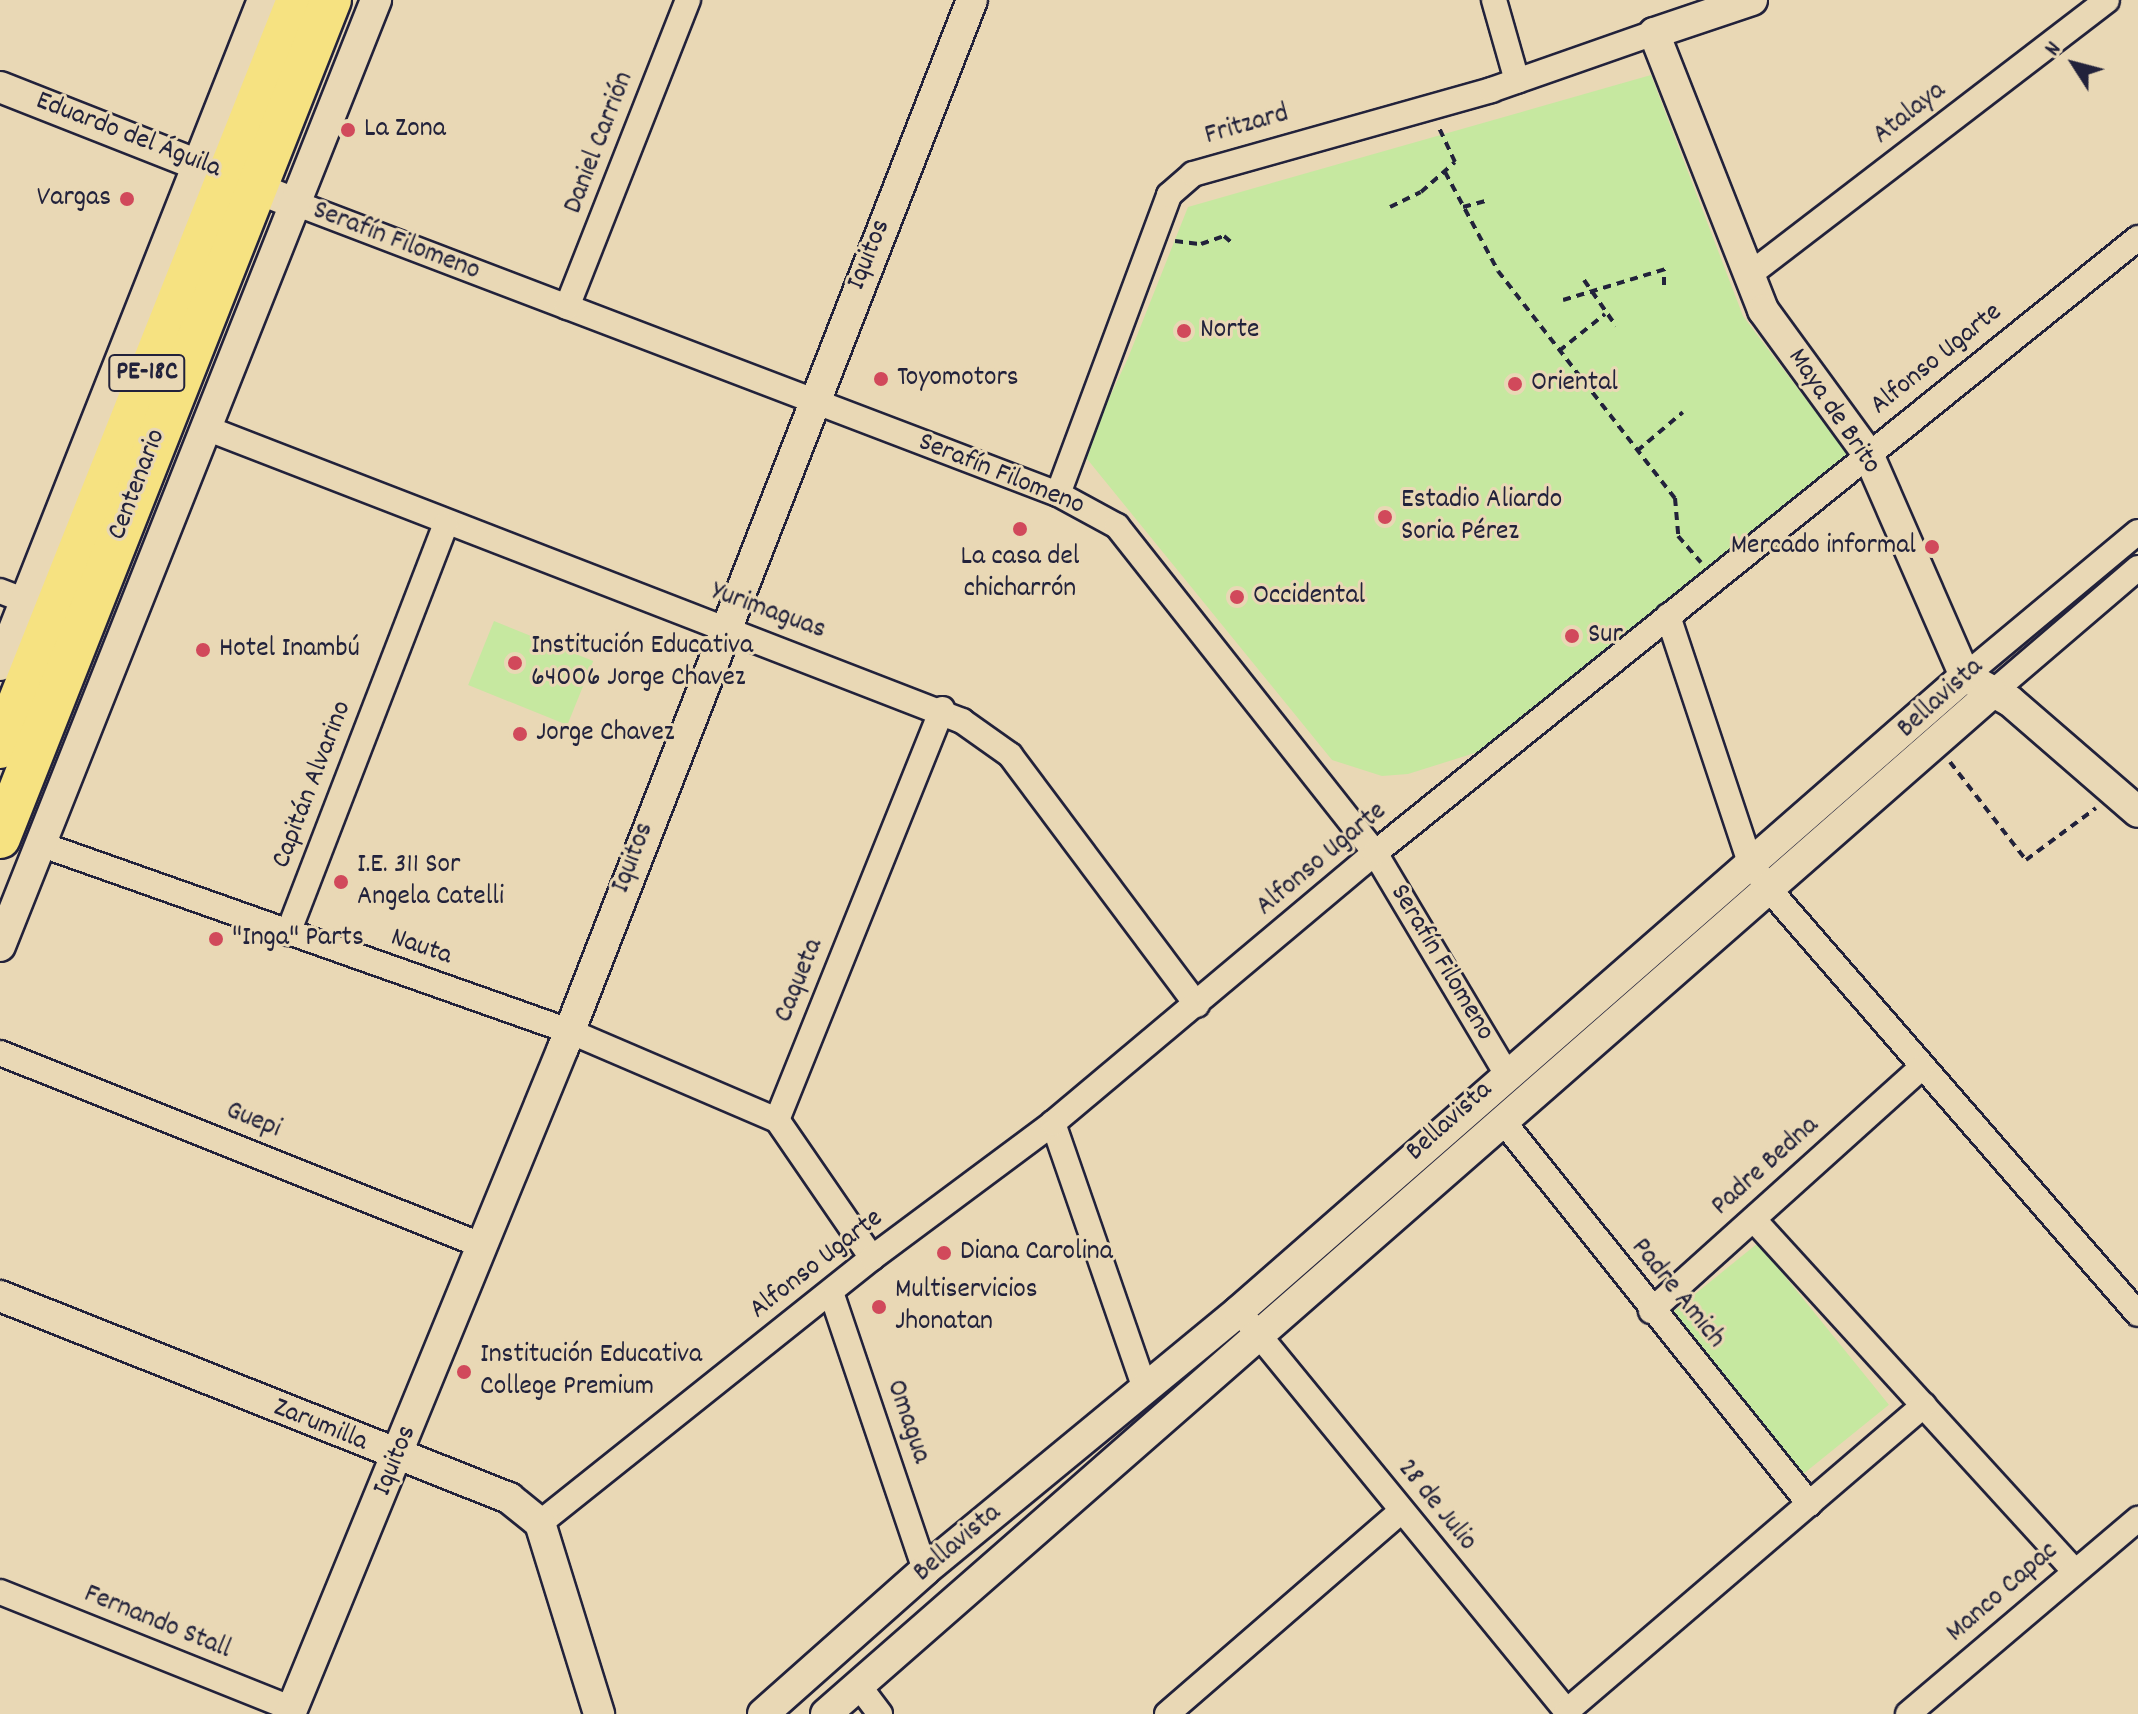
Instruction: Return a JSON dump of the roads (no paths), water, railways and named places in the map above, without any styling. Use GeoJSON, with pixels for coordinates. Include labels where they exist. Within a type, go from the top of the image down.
{"type":"FeatureCollection","features":[{"type":"Feature","properties":{"kind":"highway","name":"Centenario"},"geometry":{"type":"LineString","coordinates":[[0,748],[297,0]]}},
{"type":"Feature","properties":{"kind":"highway","name":"Centenario"},"geometry":{"type":"LineString","coordinates":[[0,838],[226,174],[331,0]]}},
{"type":"Feature","properties":{"kind":"street"},"geometry":{"type":"LineString","coordinates":[[0,665],[13,596],[226,174],[263,0]]}},
{"type":"Feature","properties":{"kind":"street"},"geometry":{"type":"LineString","coordinates":[[0,946],[376,0]]}},
{"type":"Feature","properties":{"kind":"street","name":"Daniel Carrión"},"geometry":{"type":"LineString","coordinates":[[567,307],[688,0]]}},
{"type":"Feature","properties":{"kind":"street","name":"Iquitos"},"geometry":{"type":"LineString","coordinates":[[291,1711],[569,1031],[723,627],[972,0]]}},
{"type":"Feature","properties":{"kind":"street"},"geometry":{"type":"LineString","coordinates":[[1494,0],[1517,81]]}},
{"type":"Feature","properties":{"kind":"street"},"geometry":{"type":"LineString","coordinates":[[1654,33],[1752,0]]}},
{"type":"Feature","properties":{"kind":"street","name":"Atalaya"},"geometry":{"type":"LineString","coordinates":[[1749,275],[2107,0]]}},
{"type":"Feature","properties":{"kind":"street","name":"Fritzard"},"geometry":{"type":"LineString","coordinates":[[1058,494],[1169,195],[1193,174],[1517,81],[1654,33]]}},
{"type":"Feature","properties":{"kind":"street","name":"Maya de Brito"},"geometry":{"type":"LineString","coordinates":[[1654,33],[1763,310],[1868,454],[1965,676]]}},
{"type":"Feature","properties":{"kind":"street","name":"Eduardo del Águila"},"geometry":{"type":"LineString","coordinates":[[0,87],[226,174]]}},
{"type":"Feature","properties":{"kind":"street","name":"Serafín Filomeno"},"geometry":{"type":"LineString","coordinates":[[226,174],[811,402],[1058,494],[1117,526],[1375,853],[1506,1073]]}},
{"type":"Feature","properties":{"kind":"street","name":"Alfonso Ugarte"},"geometry":{"type":"LineString","coordinates":[[540,1523],[872,1258],[1053,1123],[1375,853],[2138,238]]}},
{"type":"Feature","properties":{"kind":"street","name":"Yurimaguas"},"geometry":{"type":"LineString","coordinates":[[206,428],[446,524],[942,709],[1010,755],[1197,1005]]}},
{"type":"Feature","properties":{"kind":"street","name":"Capitán Alvarino"},"geometry":{"type":"LineString","coordinates":[[288,933],[446,524]]}},
{"type":"Feature","properties":{"kind":"street","name":"Bellavista"},"geometry":{"type":"LineString","coordinates":[[763,1714],[925,1570],[1239,1311],[1749,860],[2138,532]]}},
{"type":"Feature","properties":{"kind":"street","name":"Bellavista"},"geometry":{"type":"LineString","coordinates":[[826,1714],[975,1578],[2138,568]]}},
{"type":"Feature","properties":{"kind":"street"},"geometry":{"type":"LineString","coordinates":[[1668,616],[1749,860],[1768,888],[1921,1068],[2138,1314]]}},
{"type":"Feature","properties":{"kind":"street"},"geometry":{"type":"LineString","coordinates":[[1965,676],[2010,701],[2128,802]]}},
{"type":"Feature","properties":{"kind":"street","name":"Caqueta"},"geometry":{"type":"LineString","coordinates":[[777,1120],[942,709]]}},
{"type":"Feature","properties":{"kind":"street","name":"Nauta"},"geometry":{"type":"LineString","coordinates":[[40,844],[569,1031],[777,1120]]}},
{"type":"Feature","properties":{"kind":"street","name":"Guepi"},"geometry":{"type":"LineString","coordinates":[[0,1053],[483,1246]]}},
{"type":"Feature","properties":{"kind":"street","name":"Padre Bedna"},"geometry":{"type":"LineString","coordinates":[[1651,1311],[1921,1068]]}},
{"type":"Feature","properties":{"kind":"street"},"geometry":{"type":"LineString","coordinates":[[777,1120],[872,1258]]}},
{"type":"Feature","properties":{"kind":"street","name":"Padre Amich"},"geometry":{"type":"LineString","coordinates":[[1502,1120],[1651,1311],[1810,1504]]}},
{"type":"Feature","properties":{"kind":"street"},"geometry":{"type":"LineString","coordinates":[[1053,1123],[1145,1389]]}},
{"type":"Feature","properties":{"kind":"street"},"geometry":{"type":"LineString","coordinates":[[1754,1220],[2074,1570]]}},
{"type":"Feature","properties":{"kind":"street","name":"Omagua"},"geometry":{"type":"LineString","coordinates":[[831,1292],[925,1570]]}},
{"type":"Feature","properties":{"kind":"street","name":"Zarumilla"},"geometry":{"type":"LineString","coordinates":[[0,1296],[397,1458],[509,1498],[540,1523]]}},
{"type":"Feature","properties":{"kind":"street","name":"28 de Julio"},"geometry":{"type":"LineString","coordinates":[[1239,1311],[1568,1712]]}},
{"type":"Feature","properties":{"kind":"street"},"geometry":{"type":"LineString","coordinates":[[1568,1712],[1924,1405]]}},
{"type":"Feature","properties":{"kind":"street"},"geometry":{"type":"LineString","coordinates":[[1168,1714],[1401,1511]]}},
{"type":"Feature","properties":{"kind":"street","name":"Manco Capac"},"geometry":{"type":"LineString","coordinates":[[1908,1714],[2074,1570],[2138,1519]]}},
{"type":"Feature","properties":{"kind":"street"},"geometry":{"type":"LineString","coordinates":[[540,1523],[599,1714]]}},
{"type":"Feature","properties":{"kind":"street","name":"Fernando Stall"},"geometry":{"type":"LineString","coordinates":[[0,1592],[291,1711]]}},
{"type":"Feature","properties":{"kind":"street"},"geometry":{"type":"LineString","coordinates":[[859,1686],[880,1714]]}},
{"type":"Feature","properties":{"kind":"place","name":"La Zona"},"geometry":{"type":"Point","coordinates":[348,130]}},
{"type":"Feature","properties":{"kind":"place","name":"Vargas"},"geometry":{"type":"Point","coordinates":[127,199]}},
{"type":"Feature","properties":{"kind":"place","name":"Norte"},"geometry":{"type":"Point","coordinates":[1184,331]}},
{"type":"Feature","properties":{"kind":"place","name":"Toyomotors"},"geometry":{"type":"Point","coordinates":[881,379]}},
{"type":"Feature","properties":{"kind":"place","name":"Oriental"},"geometry":{"type":"Point","coordinates":[1515,384]}},
{"type":"Feature","properties":{"kind":"place","name":"Estadio Aliardo Soria Pérez"},"geometry":{"type":"Point","coordinates":[1385,517]}},
{"type":"Feature","properties":{"kind":"place","name":"La casa del chicharrón"},"geometry":{"type":"Point","coordinates":[1020,529]}},
{"type":"Feature","properties":{"kind":"place","name":"Mercado informal"},"geometry":{"type":"Point","coordinates":[1932,547]}},
{"type":"Feature","properties":{"kind":"place","name":"Occidental"},"geometry":{"type":"Point","coordinates":[1237,597]}},
{"type":"Feature","properties":{"kind":"place","name":"Sur"},"geometry":{"type":"Point","coordinates":[1572,636]}},
{"type":"Feature","properties":{"kind":"place","name":"Hotel Inambú"},"geometry":{"type":"Point","coordinates":[203,650]}},
{"type":"Feature","properties":{"kind":"place","name":"Institución Educativa 64006 Jorge Chavez"},"geometry":{"type":"Point","coordinates":[515,663]}},
{"type":"Feature","properties":{"kind":"place","name":"Jorge Chavez"},"geometry":{"type":"Point","coordinates":[520,734]}},
{"type":"Feature","properties":{"kind":"place","name":"I.E. 311 Sor Angela Catelli"},"geometry":{"type":"Point","coordinates":[341,882]}},
{"type":"Feature","properties":{"kind":"place","name":"\"Inga\" Parts"},"geometry":{"type":"Point","coordinates":[216,939]}},
{"type":"Feature","properties":{"kind":"place","name":"Diana Carolina"},"geometry":{"type":"Point","coordinates":[944,1253]}},
{"type":"Feature","properties":{"kind":"place","name":"Multiservicios Jhonatan"},"geometry":{"type":"Point","coordinates":[879,1307]}},
{"type":"Feature","properties":{"kind":"place","name":"Institución Educativa College Premium"},"geometry":{"type":"Point","coordinates":[464,1372]}}]}
